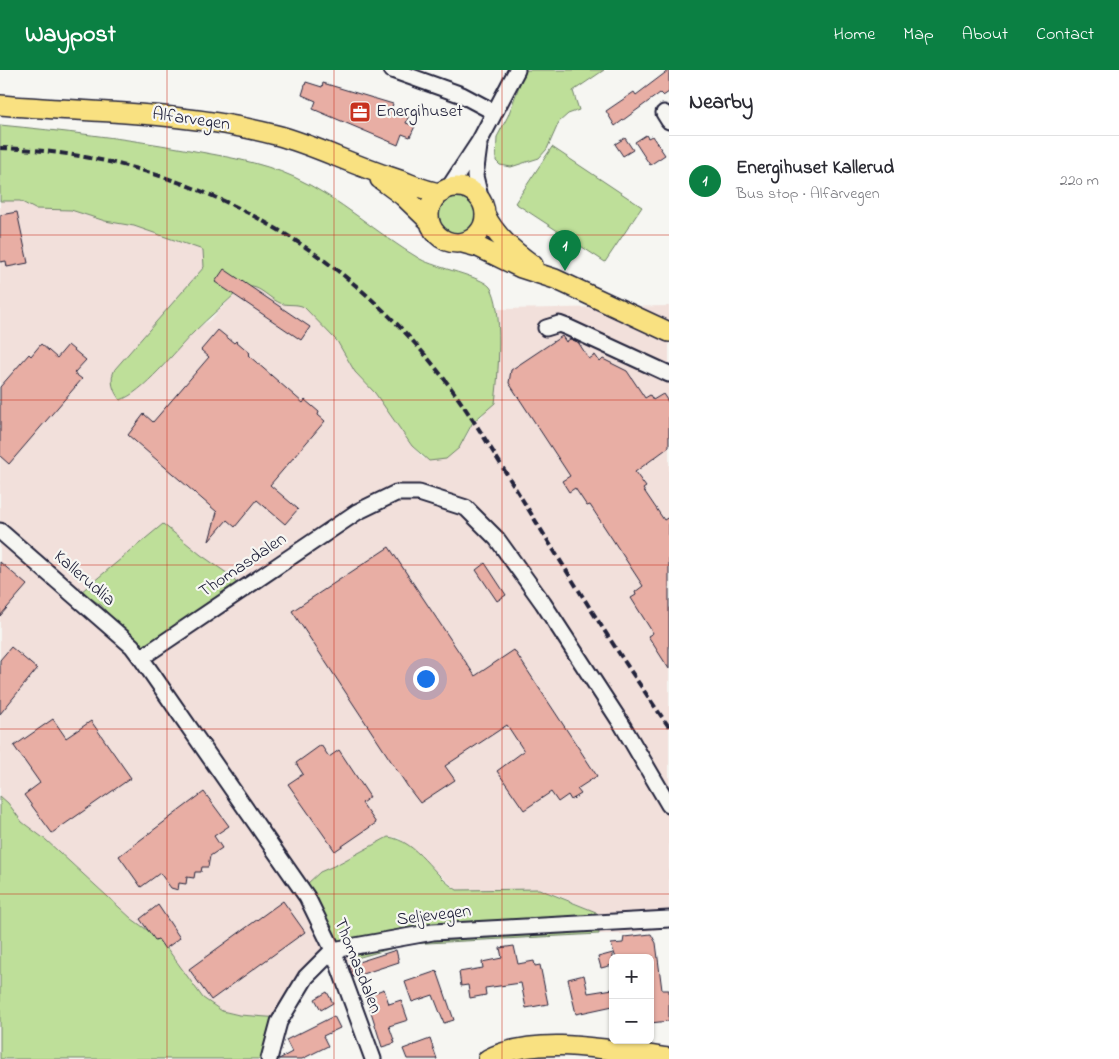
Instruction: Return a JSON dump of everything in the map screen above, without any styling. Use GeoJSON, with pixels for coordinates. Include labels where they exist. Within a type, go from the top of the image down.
{"type":"FeatureCollection","features":[{"type":"Feature","properties":{"kind":"main road","name":"Alfarvegen"},"geometry":{"type":"LineString","coordinates":[[0,105],[161,115],[239,126],[303,143],[374,173],[391,177],[429,192],[445,191]]}},
{"type":"Feature","properties":{"kind":"main road","name":"Alfarvegen"},"geometry":{"type":"LineString","coordinates":[[374,173],[430,222]]}},
{"type":"Feature","properties":{"kind":"main road"},"geometry":{"type":"LineString","coordinates":[[555,279],[504,241],[491,227],[483,207],[466,189],[445,191],[432,206],[430,222],[435,232],[442,239],[452,243],[463,243],[478,247],[521,268],[555,279],[669,332]]}},
{"type":"Feature","properties":{"kind":"main road"},"geometry":{"type":"LineString","coordinates":[[463,243],[472,239],[484,224],[483,207]]}},
{"type":"Feature","properties":{"kind":"main road"},"geometry":{"type":"LineString","coordinates":[[488,1059],[528,1047],[560,1046],[669,1058]]}},
{"type":"Feature","properties":{"kind":"street"},"geometry":{"type":"LineString","coordinates":[[392,70],[462,95],[494,112]]}},
{"type":"Feature","properties":{"kind":"street"},"geometry":{"type":"LineString","coordinates":[[445,191],[479,142],[517,70]]}},
{"type":"Feature","properties":{"kind":"street"},"geometry":{"type":"LineString","coordinates":[[479,142],[475,176],[483,207]]}},
{"type":"Feature","properties":{"kind":"street"},"geometry":{"type":"LineString","coordinates":[[546,328],[559,324],[669,374]]}},
{"type":"Feature","properties":{"kind":"street","name":"Thomasdalen"},"geometry":{"type":"LineString","coordinates":[[373,1059],[333,950],[307,897],[141,658],[357,512],[396,493],[419,493],[466,508],[497,539],[543,603],[622,723],[669,805]]}},
{"type":"Feature","properties":{"kind":"street","name":"Kallerudlia"},"geometry":{"type":"LineString","coordinates":[[0,531],[132,646],[141,658]]}},
{"type":"Feature","properties":{"kind":"street","name":"Seljevegen"},"geometry":{"type":"LineString","coordinates":[[333,950],[433,932],[669,919]]}},
{"type":"Feature","properties":{"kind":"street"},"geometry":{"type":"LineString","coordinates":[[269,1059],[279,1022],[306,977],[333,950]]}},
{"type":"Feature","properties":{"kind":"shaded area"},"geometry":{"type":"Polygon","coordinates":[[[0,201],[20,201],[35,209],[71,210],[105,221],[134,226],[203,250],[204,267],[115,369],[126,399],[149,380],[197,329],[211,319],[240,289],[245,286],[257,287],[281,304],[299,304],[321,323],[337,341],[355,372],[375,393],[412,446],[424,459],[466,438],[473,422],[483,416],[499,321],[498,309],[669,306],[669,928],[623,934],[599,934],[596,912],[550,892],[539,889],[457,890],[399,838],[388,837],[320,872],[329,931],[353,959],[317,971],[281,1018],[239,1015],[222,1011],[203,998],[161,940],[132,919],[46,840],[22,822],[8,803],[0,796],[0,201]],[[201,555],[81,592],[101,605],[131,641],[231,576],[201,555]]]}},
{"type":"Feature","properties":{"kind":"green space"},"geometry":{"type":"Polygon","coordinates":[[[525,70],[604,70],[573,91],[579,110],[568,114],[559,122],[547,149],[539,158],[511,167],[500,165],[496,161],[497,137],[508,116],[525,70]]]}},
{"type":"Feature","properties":{"kind":"green space"},"geometry":{"type":"Polygon","coordinates":[[[0,125],[138,141],[226,157],[281,171],[327,195],[420,259],[478,279],[490,287],[497,309],[499,343],[495,403],[473,422],[459,448],[446,459],[429,461],[412,446],[375,393],[355,372],[337,341],[304,307],[280,303],[261,290],[251,287],[240,289],[194,332],[149,380],[129,396],[120,400],[115,393],[113,385],[112,377],[115,369],[204,267],[203,250],[134,226],[105,221],[71,210],[35,209],[20,201],[0,201],[0,125]]]}},
{"type":"Feature","properties":{"kind":"green space"},"geometry":{"type":"Polygon","coordinates":[[[552,147],[642,207],[605,262],[515,203],[552,147]]]}},
{"type":"Feature","properties":{"kind":"green space"},"geometry":{"type":"Polygon","coordinates":[[[457,195],[468,198],[474,204],[477,215],[474,226],[468,232],[457,235],[446,232],[440,226],[437,215],[440,204],[446,198],[457,195]]]}},
{"type":"Feature","properties":{"kind":"green space"},"geometry":{"type":"Polygon","coordinates":[[[163,524],[201,555],[231,576],[238,585],[158,649],[140,649],[101,605],[81,592],[163,524]]]}},
{"type":"Feature","properties":{"kind":"green space"},"geometry":{"type":"Polygon","coordinates":[[[0,796],[8,803],[22,822],[46,840],[132,919],[161,940],[203,998],[222,1011],[239,1015],[281,1018],[277,1041],[277,1059],[0,1059],[0,796]]]}},
{"type":"Feature","properties":{"kind":"green space"},"geometry":{"type":"Polygon","coordinates":[[[388,837],[408,845],[448,884],[457,890],[539,889],[596,912],[599,934],[408,944],[353,959],[329,931],[307,884],[320,872],[388,837]]]}},
{"type":"Feature","properties":{"kind":"building"},"geometry":{"type":"Polygon","coordinates":[[[669,70],[669,92],[663,96],[660,93],[615,126],[606,111],[634,92],[636,95],[669,70]]]}},
{"type":"Feature","properties":{"kind":"building","name":"Energihuset"},"geometry":{"type":"Polygon","coordinates":[[[306,82],[322,87],[323,83],[393,104],[391,109],[409,115],[406,123],[415,126],[410,137],[402,134],[398,145],[313,109],[316,101],[302,95],[306,82]]]}},
{"type":"Feature","properties":{"kind":"building"},"geometry":{"type":"Polygon","coordinates":[[[646,135],[648,138],[652,136],[665,155],[650,165],[635,142],[646,135]]]}},
{"type":"Feature","properties":{"kind":"building"},"geometry":{"type":"Polygon","coordinates":[[[625,138],[633,150],[623,156],[615,144],[625,138]]]}},
{"type":"Feature","properties":{"kind":"building"},"geometry":{"type":"Polygon","coordinates":[[[17,212],[28,263],[7,267],[6,261],[0,262],[0,215],[17,212]]]}},
{"type":"Feature","properties":{"kind":"building"},"geometry":{"type":"Polygon","coordinates":[[[224,269],[310,327],[301,340],[215,282],[224,269]]]}},
{"type":"Feature","properties":{"kind":"building"},"geometry":{"type":"Polygon","coordinates":[[[218,330],[234,343],[236,341],[250,353],[248,355],[303,403],[305,400],[319,412],[318,415],[325,421],[270,485],[298,509],[285,524],[257,500],[235,527],[227,520],[209,541],[217,512],[128,435],[144,414],[153,422],[209,357],[201,350],[218,330]]]}},
{"type":"Feature","properties":{"kind":"building"},"geometry":{"type":"Polygon","coordinates":[[[562,336],[566,342],[570,339],[578,342],[589,359],[595,355],[600,362],[603,359],[627,371],[645,398],[650,395],[653,400],[663,394],[669,403],[669,447],[635,472],[646,487],[643,489],[664,520],[669,517],[669,669],[648,636],[653,633],[631,598],[643,586],[590,505],[587,506],[575,488],[569,492],[562,481],[570,476],[509,383],[511,370],[562,336]]]}},
{"type":"Feature","properties":{"kind":"building"},"geometry":{"type":"Polygon","coordinates":[[[41,344],[57,358],[68,345],[86,360],[74,373],[82,379],[9,464],[0,456],[0,387],[29,354],[31,356],[41,344]]]}},
{"type":"Feature","properties":{"kind":"building"},"geometry":{"type":"Polygon","coordinates":[[[389,547],[475,676],[514,650],[597,776],[577,789],[581,794],[571,800],[568,795],[558,802],[551,792],[524,810],[497,771],[524,751],[507,725],[445,766],[455,780],[420,803],[292,611],[389,547]]]}},
{"type":"Feature","properties":{"kind":"building"},"geometry":{"type":"Polygon","coordinates":[[[0,562],[27,585],[0,616],[0,562]]]}},
{"type":"Feature","properties":{"kind":"building"},"geometry":{"type":"Polygon","coordinates":[[[485,563],[506,595],[497,601],[476,570],[485,563]]]}},
{"type":"Feature","properties":{"kind":"building"},"geometry":{"type":"Polygon","coordinates":[[[11,647],[37,669],[0,714],[0,660],[11,647]]]}},
{"type":"Feature","properties":{"kind":"building"},"geometry":{"type":"Polygon","coordinates":[[[53,719],[66,738],[91,721],[131,778],[52,833],[24,795],[40,783],[14,746],[53,719]]]}},
{"type":"Feature","properties":{"kind":"building"},"geometry":{"type":"Polygon","coordinates":[[[321,745],[329,757],[339,750],[370,797],[362,803],[376,823],[335,851],[288,784],[303,774],[296,763],[321,745]]]}},
{"type":"Feature","properties":{"kind":"building"},"geometry":{"type":"Polygon","coordinates":[[[204,792],[229,826],[214,836],[222,848],[210,856],[208,867],[202,867],[201,872],[195,872],[194,878],[187,877],[186,884],[179,883],[178,890],[171,888],[160,873],[141,887],[119,856],[204,792]]]}},
{"type":"Feature","properties":{"kind":"building"},"geometry":{"type":"Polygon","coordinates":[[[283,901],[305,932],[211,1000],[189,969],[283,901]]]}},
{"type":"Feature","properties":{"kind":"building"},"geometry":{"type":"Polygon","coordinates":[[[158,905],[180,938],[165,949],[158,939],[155,940],[140,919],[158,905]]]}},
{"type":"Feature","properties":{"kind":"building"},"geometry":{"type":"Polygon","coordinates":[[[651,934],[656,943],[662,990],[669,990],[669,1021],[654,1023],[654,954],[615,954],[611,944],[623,943],[624,937],[651,934]]]}},
{"type":"Feature","properties":{"kind":"building"},"geometry":{"type":"Polygon","coordinates":[[[514,946],[518,964],[534,961],[535,966],[540,965],[548,1004],[526,1008],[521,983],[485,988],[486,995],[470,998],[468,985],[461,986],[459,972],[483,968],[482,962],[502,958],[500,948],[514,946]]]}},
{"type":"Feature","properties":{"kind":"building"},"geometry":{"type":"Polygon","coordinates":[[[396,950],[399,962],[353,977],[349,965],[396,950]]]}},
{"type":"Feature","properties":{"kind":"building"},"geometry":{"type":"Polygon","coordinates":[[[609,954],[609,966],[601,968],[598,957],[609,954]]]}},
{"type":"Feature","properties":{"kind":"building"},"geometry":{"type":"Polygon","coordinates":[[[437,971],[454,1020],[444,1023],[433,995],[412,1002],[405,982],[437,971]]]}},
{"type":"Feature","properties":{"kind":"building"},"geometry":{"type":"Polygon","coordinates":[[[584,975],[588,993],[609,990],[609,1007],[576,1014],[568,979],[584,975]]]}},
{"type":"Feature","properties":{"kind":"building"},"geometry":{"type":"Polygon","coordinates":[[[384,989],[389,1004],[401,1000],[408,1020],[389,1026],[395,1043],[382,1047],[366,996],[384,989]]]}},
{"type":"Feature","properties":{"kind":"building"},"geometry":{"type":"Polygon","coordinates":[[[327,992],[333,1003],[321,1010],[315,999],[327,992]]]}},
{"type":"Feature","properties":{"kind":"building"},"geometry":{"type":"Polygon","coordinates":[[[334,1016],[340,1028],[323,1036],[328,1046],[302,1059],[279,1059],[292,1052],[286,1040],[334,1016]]]}},
{"type":"Feature","properties":{"kind":"building"},"geometry":{"type":"Polygon","coordinates":[[[430,1039],[437,1059],[407,1059],[403,1049],[430,1039]]]}},
{"type":"Feature","properties":{"kind":"railway"},"geometry":{"type":"LineString","coordinates":[[0,148],[60,153],[119,164],[176,181],[230,204],[283,232],[332,266],[377,305],[434,365],[486,440],[557,556],[669,727]]}},
{"type":"Feature","properties":{"kind":"place","name":"Energihuset"},"geometry":{"type":"Point","coordinates":[360,112]}},
{"type":"Feature","properties":{"kind":"place","name":"Energihuset Kallerud"},"geometry":{"type":"Point","coordinates":[565,271]}}]}
